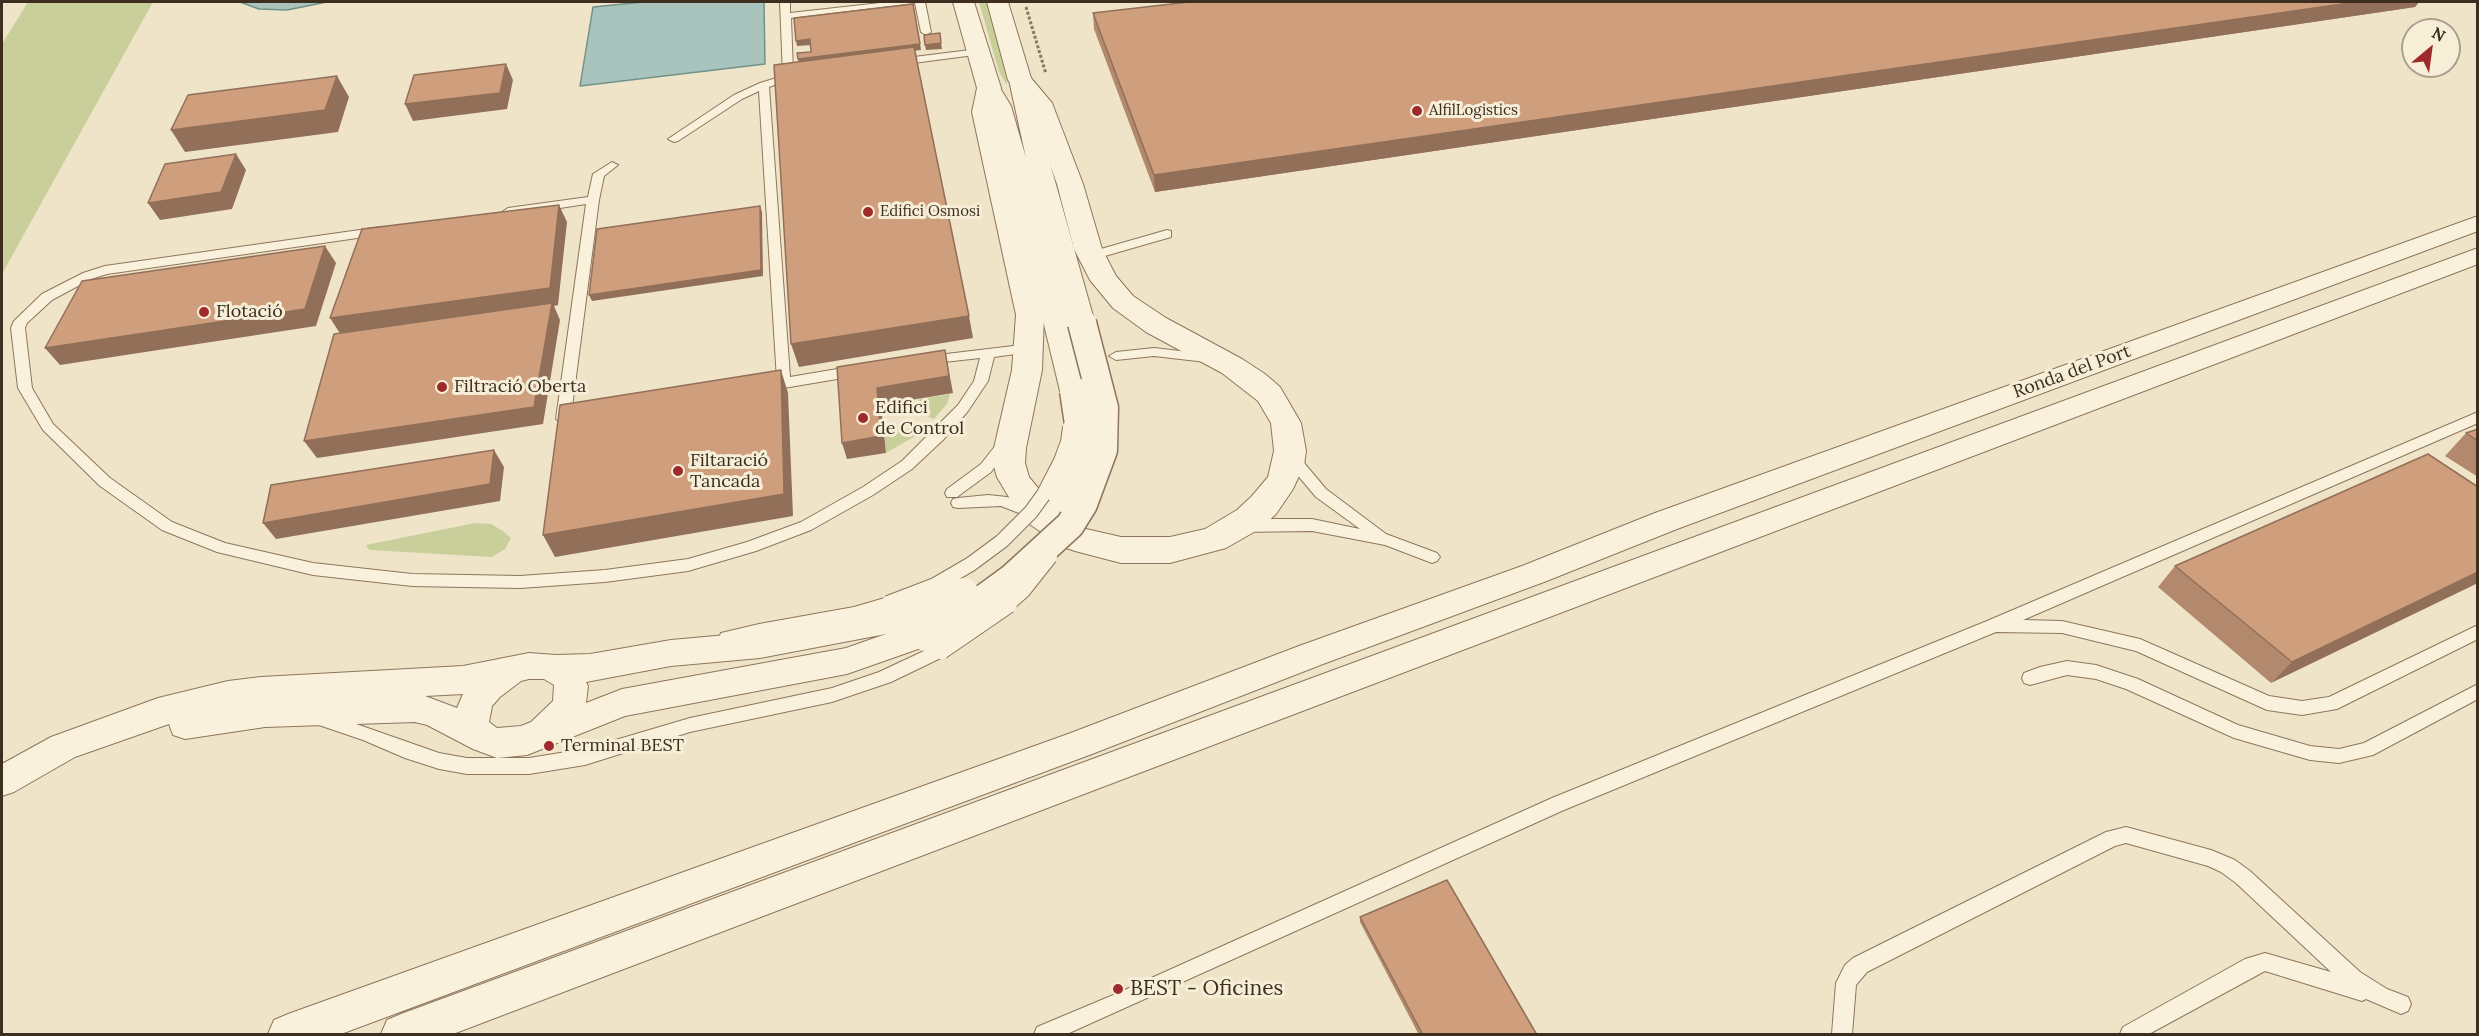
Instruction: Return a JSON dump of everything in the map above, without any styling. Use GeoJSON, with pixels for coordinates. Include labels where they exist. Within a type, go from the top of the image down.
{"type":"FeatureCollection","features":[{"type":"Feature","properties":{"kind":"street"},"geometry":{"type":"LineString","coordinates":[[2,782],[63,747],[158,712],[194,702],[261,691],[452,682],[544,666],[556,669],[590,668],[671,653],[760,645],[915,626],[991,595],[1045,551],[1070,525],[1083,504],[1098,466],[1104,427],[1104,408],[1101,390],[1071,327],[1000,106],[989,88],[963,2]]}},
{"type":"Feature","properties":{"kind":"street"},"geometry":{"type":"LineString","coordinates":[[2,805],[75,764],[126,742],[211,720],[265,713],[415,708],[434,712],[484,739],[497,743],[527,740],[621,703],[836,663],[876,652],[915,626],[946,601],[991,576],[1022,551],[1048,522],[1067,490],[1080,454],[1082,437],[1074,391],[1071,327],[1040,167],[1020,80],[997,2]]}},
{"type":"Feature","properties":{"kind":"street"},"geometry":{"type":"LineString","coordinates":[[989,88],[984,112],[1030,315],[1028,370],[1012,432],[1009,463],[1013,477],[1040,514],[1075,538],[1121,550],[1170,550],[1192,546],[1230,532],[1249,519],[1273,494],[1288,465],[1290,451],[1286,423],[1269,394],[1232,366],[1156,325],[1124,302],[1104,280],[1091,256],[1070,184],[1040,103],[1020,80]]}},
{"type":"Feature","properties":{"kind":"street","name":"Ronda del Port"},"geometry":{"type":"LineString","coordinates":[[288,1035],[1080,744],[1311,655],[1533,574],[1666,521],[2478,223]]}},
{"type":"Feature","properties":{"kind":"street"},"geometry":{"type":"LineString","coordinates":[[401,1035],[2478,255]]}},
{"type":"Feature","properties":{"kind":"street"},"geometry":{"type":"LineString","coordinates":[[527,740],[550,727],[566,710],[571,698],[571,686],[566,676],[556,669]]}},
{"type":"Feature","properties":{"kind":"street"},"geometry":{"type":"LineString","coordinates":[[484,739],[476,731],[472,722],[473,710],[478,698],[488,687],[514,670]]}},
{"type":"Feature","properties":{"kind":"lane"},"geometry":{"type":"LineString","coordinates":[[785,2],[788,77]]}},
{"type":"Feature","properties":{"kind":"lane"},"geometry":{"type":"LineString","coordinates":[[786,16],[910,2]]}},
{"type":"Feature","properties":{"kind":"lane"},"geometry":{"type":"LineString","coordinates":[[920,2],[926,32]]}},
{"type":"Feature","properties":{"kind":"lane"},"geometry":{"type":"LineString","coordinates":[[888,63],[978,52]]}},
{"type":"Feature","properties":{"kind":"lane"},"geometry":{"type":"LineString","coordinates":[[674,140],[738,97],[788,77],[806,75]]}},
{"type":"Feature","properties":{"kind":"lane"},"geometry":{"type":"LineString","coordinates":[[764,85],[784,383]]}},
{"type":"Feature","properties":{"kind":"lane"},"geometry":{"type":"LineString","coordinates":[[587,416],[563,419],[593,200],[599,174],[612,165]]}},
{"type":"Feature","properties":{"kind":"lane"},"geometry":{"type":"LineString","coordinates":[[489,215],[593,200]]}},
{"type":"Feature","properties":{"kind":"lane"},"geometry":{"type":"LineString","coordinates":[[396,228],[105,270],[87,276],[47,297],[21,321],[18,328],[25,388],[48,427],[105,482],[167,526],[222,548],[314,569],[412,580],[520,582],[605,576],[688,565],[751,548],[806,526],[868,491],[907,465],[939,435],[963,408],[981,381],[988,352]]}},
{"type":"Feature","properties":{"kind":"lane"},"geometry":{"type":"LineString","coordinates":[[1091,256],[1167,234]]}},
{"type":"Feature","properties":{"kind":"lane"},"geometry":{"type":"LineString","coordinates":[[913,362],[1030,348]]}},
{"type":"Feature","properties":{"kind":"lane"},"geometry":{"type":"LineString","coordinates":[[1116,356],[1154,352],[1174,353],[1212,359],[1232,366]]}},
{"type":"Feature","properties":{"kind":"lane"},"geometry":{"type":"LineString","coordinates":[[749,389],[866,370]]}},
{"type":"Feature","properties":{"kind":"lane"},"geometry":{"type":"LineString","coordinates":[[1044,1035],[1558,804],[2400,457],[2478,417]]}},
{"type":"Feature","properties":{"kind":"lane"},"geometry":{"type":"LineString","coordinates":[[1012,432],[996,457],[955,498],[1002,501],[1040,514]]}},
{"type":"Feature","properties":{"kind":"lane"},"geometry":{"type":"LineString","coordinates":[[1290,451],[1299,467],[1321,493],[1387,540]]}},
{"type":"Feature","properties":{"kind":"lane"},"geometry":{"type":"LineString","coordinates":[[1230,532],[1267,525],[1312,525],[1387,540],[1432,557]]}},
{"type":"Feature","properties":{"kind":"lane"},"geometry":{"type":"LineString","coordinates":[[265,713],[323,719],[368,734],[411,753],[439,761],[467,766],[529,766],[585,757],[690,724],[832,695],[885,677],[915,626]]}},
{"type":"Feature","properties":{"kind":"lane"},"geometry":{"type":"LineString","coordinates":[[1993,626],[2062,627],[2098,634],[2140,646],[2267,703],[2302,708],[2331,704],[2478,631]]}},
{"type":"Feature","properties":{"kind":"lane"},"geometry":{"type":"LineString","coordinates":[[2030,678],[2067,668],[2096,672],[2132,684],[2253,738],[2310,753],[2339,756],[2367,750],[2478,691]]}},
{"type":"Feature","properties":{"kind":"lane"},"geometry":{"type":"LineString","coordinates":[[1842,1035],[1846,982],[1851,972],[1860,965],[2112,838],[2126,835],[2211,858],[2228,866],[2243,877],[2353,979],[2381,997]]}},
{"type":"Feature","properties":{"kind":"lane"},"geometry":{"type":"LineString","coordinates":[[2130,1035],[2252,966],[2265,962],[2401,1004]]}},
{"type":"Feature","properties":{"kind":"path"},"geometry":{"type":"LineString","coordinates":[[1024,2],[1047,77]]}},
{"type":"Feature","properties":{"kind":"green space"},"geometry":{"type":"Polygon","coordinates":[[[28,2],[153,2],[2,274],[2,44],[28,2]]]}},
{"type":"Feature","properties":{"kind":"green space"},"geometry":{"type":"Polygon","coordinates":[[[979,2],[989,2],[1007,70],[1007,85],[999,72],[979,2]]]}},
{"type":"Feature","properties":{"kind":"green space"},"geometry":{"type":"Polygon","coordinates":[[[950,394],[947,404],[934,419],[912,410],[920,399],[950,394]]]}},
{"type":"Feature","properties":{"kind":"green space"},"geometry":{"type":"Polygon","coordinates":[[[896,425],[919,434],[886,453],[884,431],[896,425]]]}},
{"type":"Feature","properties":{"kind":"green space"},"geometry":{"type":"Polygon","coordinates":[[[475,523],[491,524],[503,531],[511,538],[505,549],[492,557],[369,550],[366,545],[475,523]]]}},
{"type":"Feature","properties":{"kind":"water"},"geometry":{"type":"Polygon","coordinates":[[[240,2],[327,2],[287,10],[259,9],[240,2]]]}},
{"type":"Feature","properties":{"kind":"water"},"geometry":{"type":"Polygon","coordinates":[[[643,2],[764,2],[765,64],[580,86],[593,7],[643,2]]]}},
{"type":"Feature","properties":{"kind":"building","name":"AlfilLogistics"},"geometry":{"type":"Polygon","coordinates":[[[1189,2],[2356,2],[1154,175],[1093,13],[1189,2]]]}},
{"type":"Feature","properties":{"kind":"building"},"geometry":{"type":"Polygon","coordinates":[[[913,4],[920,44],[798,59],[797,53],[811,52],[810,39],[796,41],[794,18],[913,4]]]}},
{"type":"Feature","properties":{"kind":"building"},"geometry":{"type":"Polygon","coordinates":[[[940,33],[941,43],[925,45],[924,35],[940,33]]]}},
{"type":"Feature","properties":{"kind":"building","name":"Edifici Osmosi"},"geometry":{"type":"Polygon","coordinates":[[[914,47],[969,316],[791,344],[774,65],[914,47]]]}},
{"type":"Feature","properties":{"kind":"building"},"geometry":{"type":"Polygon","coordinates":[[[506,64],[500,93],[405,104],[414,75],[506,64]]]}},
{"type":"Feature","properties":{"kind":"building"},"geometry":{"type":"Polygon","coordinates":[[[337,76],[325,110],[171,130],[188,95],[337,76]]]}},
{"type":"Feature","properties":{"kind":"building"},"geometry":{"type":"Polygon","coordinates":[[[236,154],[221,192],[148,203],[165,164],[236,154]]]}},
{"type":"Feature","properties":{"kind":"building"},"geometry":{"type":"Polygon","coordinates":[[[559,205],[550,288],[330,318],[362,229],[559,205]]]}},
{"type":"Feature","properties":{"kind":"building"},"geometry":{"type":"Polygon","coordinates":[[[760,206],[761,270],[589,295],[597,229],[760,206]]]}},
{"type":"Feature","properties":{"kind":"building","name":"Flotació"},"geometry":{"type":"Polygon","coordinates":[[[325,246],[305,309],[45,348],[82,281],[325,246]]]}},
{"type":"Feature","properties":{"kind":"building","name":"Filtració Oberta"},"geometry":{"type":"Polygon","coordinates":[[[552,303],[534,407],[304,441],[334,334],[552,303]]]}},
{"type":"Feature","properties":{"kind":"building"},"geometry":{"type":"Polygon","coordinates":[[[945,350],[949,376],[877,388],[881,436],[842,443],[837,367],[945,350]]]}},
{"type":"Feature","properties":{"kind":"building","name":"Filtaració Tancada"},"geometry":{"type":"Polygon","coordinates":[[[781,370],[784,494],[543,535],[560,405],[781,370]]]}},
{"type":"Feature","properties":{"kind":"building"},"geometry":{"type":"Polygon","coordinates":[[[2478,429],[2478,441],[2466,433],[2478,429]]]}},
{"type":"Feature","properties":{"kind":"building"},"geometry":{"type":"Polygon","coordinates":[[[494,450],[490,484],[263,523],[271,485],[494,450]]]}},
{"type":"Feature","properties":{"kind":"building"},"geometry":{"type":"Polygon","coordinates":[[[2428,454],[2478,487],[2478,572],[2292,662],[2175,566],[2428,454]]]}},
{"type":"Feature","properties":{"kind":"building"},"geometry":{"type":"Polygon","coordinates":[[[1447,880],[1537,1035],[1423,1035],[1360,917],[1447,880]]]}},
{"type":"Feature","properties":{"kind":"place","name":"AlfilLogistics"},"geometry":{"type":"Point","coordinates":[1417,111]}},
{"type":"Feature","properties":{"kind":"place","name":"Edifici Osmosi"},"geometry":{"type":"Point","coordinates":[868,212]}},
{"type":"Feature","properties":{"kind":"place","name":"Flotació"},"geometry":{"type":"Point","coordinates":[204,312]}},
{"type":"Feature","properties":{"kind":"place","name":"Filtració Oberta"},"geometry":{"type":"Point","coordinates":[442,387]}},
{"type":"Feature","properties":{"kind":"place","name":"Edifici de Control"},"geometry":{"type":"Point","coordinates":[863,418]}},
{"type":"Feature","properties":{"kind":"place","name":"Filtaració Tancada"},"geometry":{"type":"Point","coordinates":[678,471]}},
{"type":"Feature","properties":{"kind":"place","name":"Terminal BEST"},"geometry":{"type":"Point","coordinates":[549,746]}},
{"type":"Feature","properties":{"kind":"place","name":"BEST - Oficines"},"geometry":{"type":"Point","coordinates":[1118,989]}}]}
